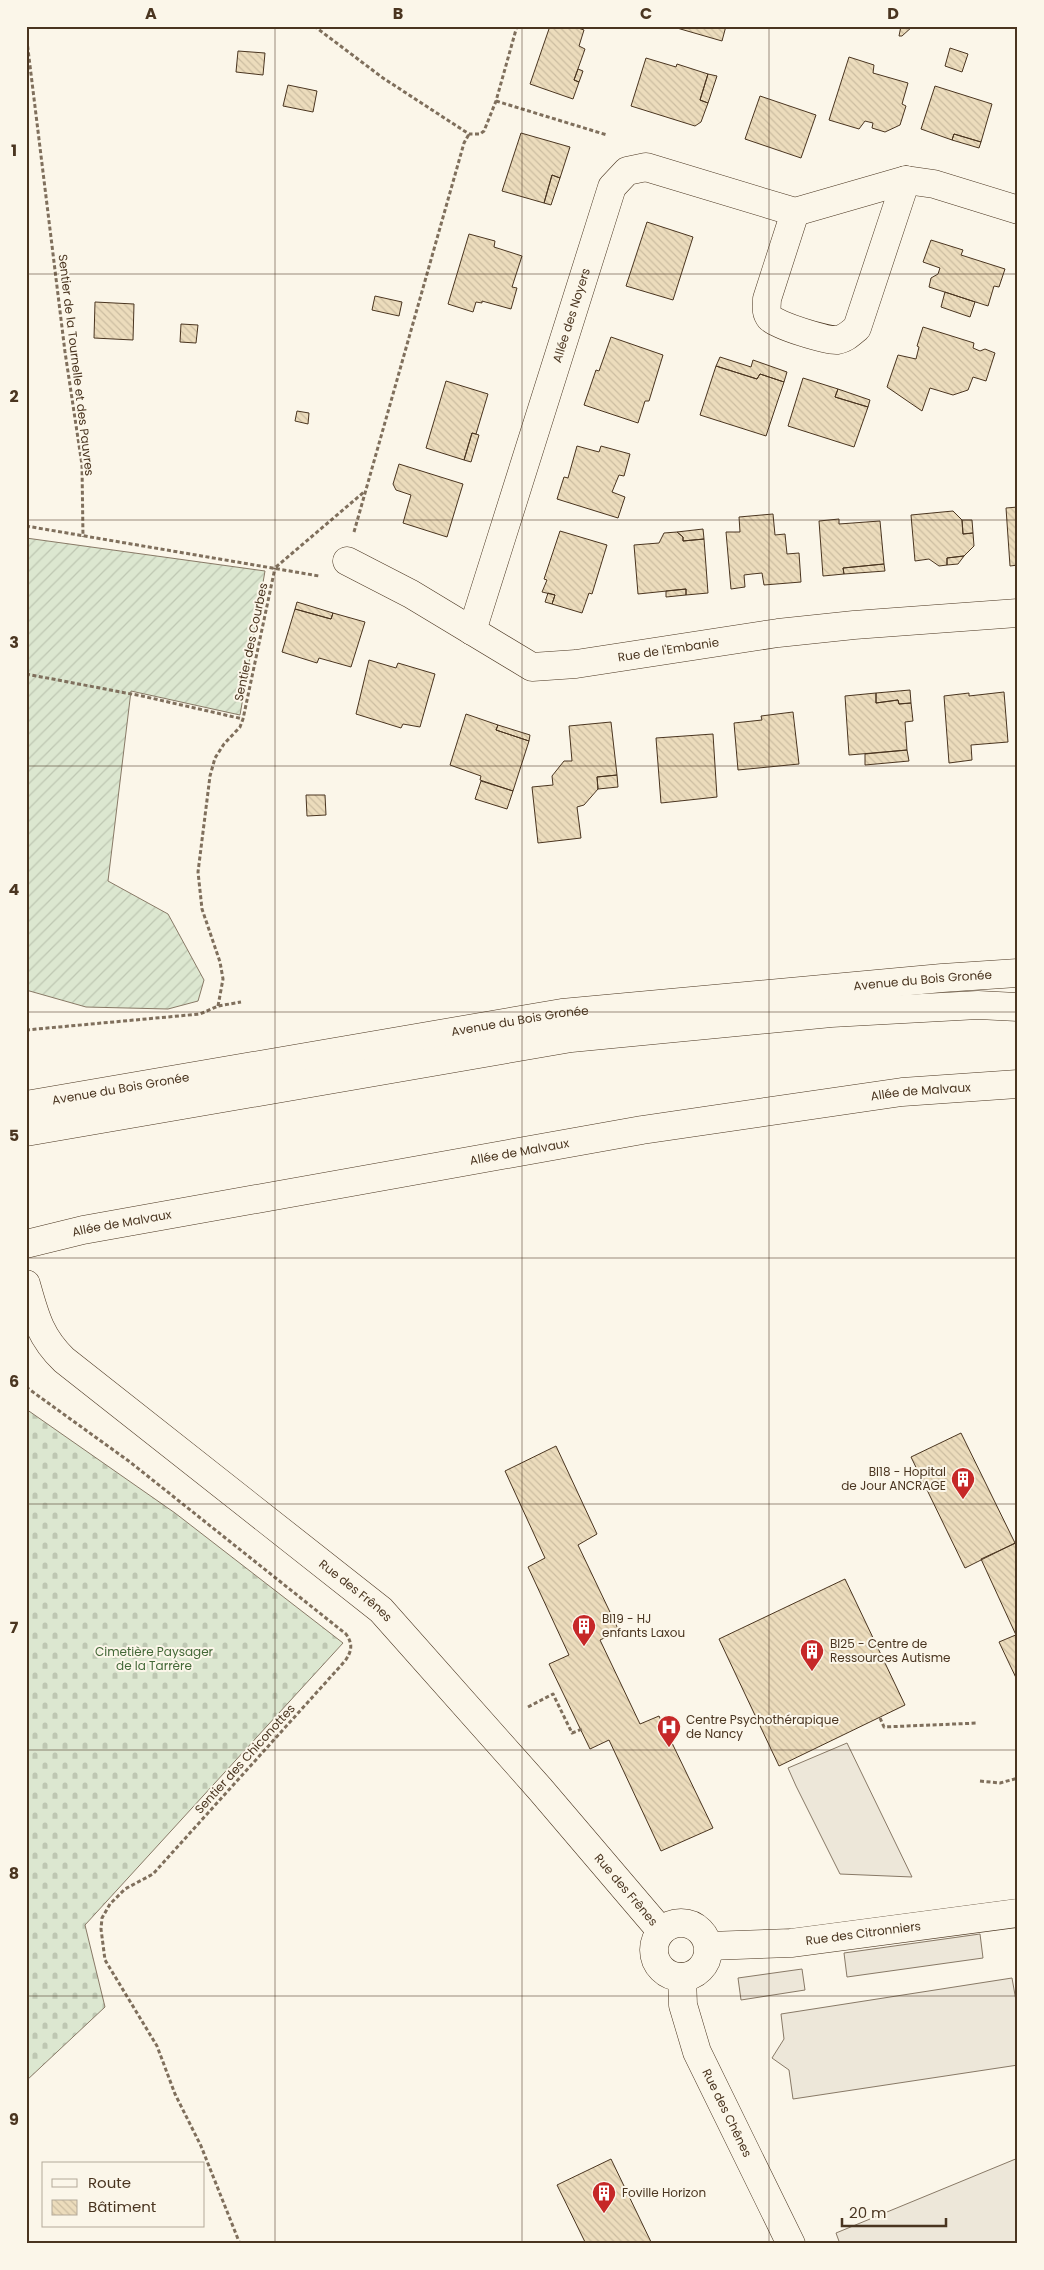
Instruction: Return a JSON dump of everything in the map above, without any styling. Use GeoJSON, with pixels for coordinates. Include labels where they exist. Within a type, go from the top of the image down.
{"type":"FeatureCollection","features":[{"type":"Feature","properties":{"kind":"street","name":"Allée des Noyers"},"geometry":{"type":"LineString","coordinates":[[472,631],[612,187],[627,171],[646,167],[796,212]]}},
{"type":"Feature","properties":{"kind":"street"},"geometry":{"type":"LineString","coordinates":[[906,180],[857,328],[846,337],[835,340],[779,324],[769,318],[766,311],[767,299],[796,212],[906,180],[934,184],[1018,210]]}},
{"type":"Feature","properties":{"kind":"street","name":"Rue de l'Embanie"},"geometry":{"type":"LineString","coordinates":[[347,560],[380,576],[532,667],[545,667],[778,633],[854,625],[1018,613]]}},
{"type":"Feature","properties":{"kind":"street","name":"Avenue du Bois Gronée"},"geometry":{"type":"LineString","coordinates":[[26,1105],[562,1013],[942,978],[1018,973]]}},
{"type":"Feature","properties":{"kind":"street","name":"Avenue du Bois Gronée"},"geometry":{"type":"LineString","coordinates":[[26,1132],[571,1038],[830,1012],[978,1005],[1018,1007]]}},
{"type":"Feature","properties":{"kind":"street","name":"Allée de Malvaux"},"geometry":{"type":"LineString","coordinates":[[26,1244],[83,1230],[642,1130],[902,1092],[1018,1084]]}},
{"type":"Feature","properties":{"kind":"street","name":"Rue des Frênes"},"geometry":{"type":"LineString","coordinates":[[26,1284],[41,1332],[50,1346],[64,1360],[381,1610],[546,1796],[661,1931]]}},
{"type":"Feature","properties":{"kind":"street","name":"Rue des Citronniers"},"geometry":{"type":"LineString","coordinates":[[709,1946],[791,1943],[1018,1913]]}},
{"type":"Feature","properties":{"kind":"street"},"geometry":{"type":"LineString","coordinates":[[674,1923],[689,1923],[702,1932],[709,1946],[706,1961],[696,1972],[682,1977],[667,1973],[656,1961],[654,1946],[661,1931],[674,1923]]}},
{"type":"Feature","properties":{"kind":"street","name":"Rue des Chênes"},"geometry":{"type":"LineString","coordinates":[[682,1977],[683,2005],[696,2052],[791,2244]]}},
{"type":"Feature","properties":{"kind":"path"},"geometry":{"type":"LineString","coordinates":[[314,26],[383,78],[469,134],[484,132],[496,101],[517,26]]}},
{"type":"Feature","properties":{"kind":"path","name":"Sentier de la Tournelle et des Pauvres"},"geometry":{"type":"LineString","coordinates":[[26,33],[82,465],[83,537]]}},
{"type":"Feature","properties":{"kind":"path"},"geometry":{"type":"LineString","coordinates":[[496,101],[607,135]]}},
{"type":"Feature","properties":{"kind":"path"},"geometry":{"type":"LineString","coordinates":[[26,526],[342,580],[365,491],[464,143],[469,134]]}},
{"type":"Feature","properties":{"kind":"path"},"geometry":{"type":"LineString","coordinates":[[275,568],[365,491]]}},
{"type":"Feature","properties":{"kind":"path","name":"Sentier des Courbes"},"geometry":{"type":"LineString","coordinates":[[243,719],[275,568]]}},
{"type":"Feature","properties":{"kind":"path"},"geometry":{"type":"LineString","coordinates":[[26,674],[142,696],[243,719],[240,727],[224,744],[215,758],[210,776],[198,872],[202,908],[222,970],[223,979],[218,1006]]}},
{"type":"Feature","properties":{"kind":"path"},"geometry":{"type":"LineString","coordinates":[[26,1030],[200,1014],[218,1006],[241,1002]]}},
{"type":"Feature","properties":{"kind":"path","name":"Sentier des Chiconottes"},"geometry":{"type":"LineString","coordinates":[[26,1387],[130,1462],[220,1532],[346,1634],[351,1642],[351,1650],[344,1661],[170,1855],[147,1879],[125,1890],[110,1904],[102,1918],[101,1930],[105,1960],[157,2046],[176,2094],[201,2146],[240,2244]]}},
{"type":"Feature","properties":{"kind":"path"},"geometry":{"type":"LineString","coordinates":[[528,1707],[553,1694],[572,1733],[582,1729]]}},
{"type":"Feature","properties":{"kind":"path"},"geometry":{"type":"LineString","coordinates":[[880,1718],[884,1727],[978,1723]]}},
{"type":"Feature","properties":{"kind":"path"},"geometry":{"type":"LineString","coordinates":[[980,1781],[1000,1783],[1018,1778]]}},
{"type":"Feature","properties":{"kind":"green space"},"geometry":{"type":"Polygon","coordinates":[[[26,538],[265,571],[240,715],[131,691],[108,881],[168,914],[204,980],[198,1001],[168,1009],[86,1007],[26,990],[26,538]]]}},
{"type":"Feature","properties":{"kind":"green space","name":"Cimetière Paysager de la Tarrère"},"geometry":{"type":"Polygon","coordinates":[[[26,1409],[175,1513],[343,1643],[85,1925],[105,2007],[26,2081],[26,1409]]]}},
{"type":"Feature","properties":{"kind":"shaded area"},"geometry":{"type":"Polygon","coordinates":[[[847,1743],[912,1877],[840,1874],[796,1786],[788,1768],[847,1743]]]}},
{"type":"Feature","properties":{"kind":"shaded area"},"geometry":{"type":"Polygon","coordinates":[[[980,1934],[983,1958],[847,1977],[844,1953],[980,1934]]]}},
{"type":"Feature","properties":{"kind":"shaded area"},"geometry":{"type":"Polygon","coordinates":[[[802,1969],[805,1990],[741,2000],[738,1978],[802,1969]]]}},
{"type":"Feature","properties":{"kind":"shaded area"},"geometry":{"type":"Polygon","coordinates":[[[1012,1978],[1018,2012],[1018,2065],[793,2099],[789,2070],[772,2058],[784,2039],[781,2014],[1012,1978]]]}},
{"type":"Feature","properties":{"kind":"shaded area"},"geometry":{"type":"Polygon","coordinates":[[[1018,2158],[1018,2244],[840,2244],[836,2233],[1018,2158]]]}},
{"type":"Feature","properties":{"kind":"building"},"geometry":{"type":"Polygon","coordinates":[[[550,26],[572,26],[584,30],[579,46],[585,49],[574,80],[579,82],[573,99],[530,84],[550,26]]]}},
{"type":"Feature","properties":{"kind":"building"},"geometry":{"type":"Polygon","coordinates":[[[670,26],[726,26],[722,41],[670,26]]]}},
{"type":"Feature","properties":{"kind":"building"},"geometry":{"type":"Polygon","coordinates":[[[901,26],[913,26],[902,36],[899,36],[901,26]]]}},
{"type":"Feature","properties":{"kind":"building"},"geometry":{"type":"Polygon","coordinates":[[[950,48],[968,54],[962,72],[945,66],[950,48]]]}},
{"type":"Feature","properties":{"kind":"building"},"geometry":{"type":"Polygon","coordinates":[[[238,51],[265,53],[263,75],[236,72],[238,51]]]}},
{"type":"Feature","properties":{"kind":"building"},"geometry":{"type":"Polygon","coordinates":[[[849,57],[874,65],[873,73],[908,83],[902,104],[906,106],[900,125],[885,132],[872,128],[873,123],[865,121],[859,129],[829,120],[849,57]]]}},
{"type":"Feature","properties":{"kind":"building"},"geometry":{"type":"Polygon","coordinates":[[[646,58],[676,67],[677,64],[708,74],[700,100],[708,103],[701,122],[695,126],[631,106],[646,58]]]}},
{"type":"Feature","properties":{"kind":"building"},"geometry":{"type":"Polygon","coordinates":[[[578,69],[583,71],[579,82],[574,80],[578,69]]]}},
{"type":"Feature","properties":{"kind":"building"},"geometry":{"type":"Polygon","coordinates":[[[708,74],[717,76],[708,103],[700,100],[708,74]]]}},
{"type":"Feature","properties":{"kind":"building"},"geometry":{"type":"Polygon","coordinates":[[[288,85],[317,91],[313,112],[283,106],[288,85]]]}},
{"type":"Feature","properties":{"kind":"building"},"geometry":{"type":"Polygon","coordinates":[[[935,86],[992,104],[981,142],[954,134],[952,140],[921,129],[935,86]]]}},
{"type":"Feature","properties":{"kind":"building"},"geometry":{"type":"Polygon","coordinates":[[[760,96],[816,115],[801,158],[745,139],[760,96]]]}},
{"type":"Feature","properties":{"kind":"building"},"geometry":{"type":"Polygon","coordinates":[[[521,133],[570,147],[560,178],[552,175],[544,203],[502,191],[521,133]]]}},
{"type":"Feature","properties":{"kind":"building"},"geometry":{"type":"Polygon","coordinates":[[[954,134],[981,142],[979,148],[952,140],[954,134]]]}},
{"type":"Feature","properties":{"kind":"building"},"geometry":{"type":"Polygon","coordinates":[[[552,175],[560,178],[551,205],[544,203],[552,175]]]}},
{"type":"Feature","properties":{"kind":"building"},"geometry":{"type":"Polygon","coordinates":[[[647,222],[693,237],[673,300],[626,286],[647,222]]]}},
{"type":"Feature","properties":{"kind":"building"},"geometry":{"type":"Polygon","coordinates":[[[469,234],[495,241],[494,247],[522,256],[512,287],[517,288],[511,309],[482,301],[482,303],[476,302],[473,312],[448,304],[469,234]]]}},
{"type":"Feature","properties":{"kind":"building"},"geometry":{"type":"Polygon","coordinates":[[[931,240],[963,250],[961,255],[1005,269],[999,287],[994,286],[988,306],[929,287],[931,278],[938,274],[940,268],[923,262],[931,240]]]}},
{"type":"Feature","properties":{"kind":"building"},"geometry":{"type":"Polygon","coordinates":[[[945,292],[975,302],[970,317],[941,307],[945,292]]]}},
{"type":"Feature","properties":{"kind":"building"},"geometry":{"type":"Polygon","coordinates":[[[375,296],[402,302],[399,316],[372,310],[375,296]]]}},
{"type":"Feature","properties":{"kind":"building"},"geometry":{"type":"Polygon","coordinates":[[[95,302],[134,304],[133,340],[94,338],[95,302]]]}},
{"type":"Feature","properties":{"kind":"building"},"geometry":{"type":"Polygon","coordinates":[[[181,324],[198,325],[196,343],[180,342],[181,324]]]}},
{"type":"Feature","properties":{"kind":"building"},"geometry":{"type":"Polygon","coordinates":[[[923,327],[974,343],[973,348],[980,351],[985,349],[995,353],[986,381],[973,377],[968,390],[953,395],[930,388],[922,411],[887,387],[898,355],[916,359],[919,347],[917,346],[923,327]]]}},
{"type":"Feature","properties":{"kind":"building"},"geometry":{"type":"Polygon","coordinates":[[[611,337],[663,355],[649,401],[645,401],[638,423],[584,405],[596,370],[599,371],[611,337]]]}},
{"type":"Feature","properties":{"kind":"building"},"geometry":{"type":"Polygon","coordinates":[[[720,357],[751,367],[753,360],[787,372],[784,382],[760,374],[757,379],[716,366],[720,357]]]}},
{"type":"Feature","properties":{"kind":"building"},"geometry":{"type":"Polygon","coordinates":[[[716,366],[757,379],[760,374],[784,382],[766,436],[700,415],[716,366]]]}},
{"type":"Feature","properties":{"kind":"building"},"geometry":{"type":"Polygon","coordinates":[[[803,378],[838,389],[835,397],[868,407],[854,447],[788,426],[803,378]]]}},
{"type":"Feature","properties":{"kind":"building"},"geometry":{"type":"Polygon","coordinates":[[[446,381],[488,394],[476,434],[472,433],[464,460],[426,448],[446,381]]]}},
{"type":"Feature","properties":{"kind":"building"},"geometry":{"type":"Polygon","coordinates":[[[838,389],[870,400],[868,407],[835,397],[838,389]]]}},
{"type":"Feature","properties":{"kind":"building"},"geometry":{"type":"Polygon","coordinates":[[[297,411],[309,413],[308,424],[295,421],[297,411]]]}},
{"type":"Feature","properties":{"kind":"building"},"geometry":{"type":"Polygon","coordinates":[[[472,433],[479,435],[471,462],[464,460],[472,433]]]}},
{"type":"Feature","properties":{"kind":"building"},"geometry":{"type":"Polygon","coordinates":[[[577,446],[599,452],[601,446],[630,454],[624,476],[619,475],[612,492],[625,497],[618,518],[557,499],[564,477],[568,478],[577,446]]]}},
{"type":"Feature","properties":{"kind":"building"},"geometry":{"type":"Polygon","coordinates":[[[399,464],[463,484],[447,537],[403,523],[411,495],[396,490],[393,484],[399,464]]]}},
{"type":"Feature","properties":{"kind":"building"},"geometry":{"type":"Polygon","coordinates":[[[1018,507],[1018,565],[1010,566],[1006,508],[1018,507]]]}},
{"type":"Feature","properties":{"kind":"building"},"geometry":{"type":"Polygon","coordinates":[[[953,511],[962,520],[963,534],[973,533],[974,546],[964,556],[947,558],[947,565],[939,566],[929,559],[915,561],[911,515],[953,511]]]}},
{"type":"Feature","properties":{"kind":"building"},"geometry":{"type":"Polygon","coordinates":[[[773,514],[775,535],[785,534],[787,554],[799,553],[801,582],[764,585],[762,573],[744,575],[745,587],[731,589],[726,532],[740,532],[739,517],[773,514]]]}},
{"type":"Feature","properties":{"kind":"building"},"geometry":{"type":"Polygon","coordinates":[[[839,519],[839,524],[880,521],[884,564],[843,568],[844,574],[823,576],[819,521],[839,519]]]}},
{"type":"Feature","properties":{"kind":"building"},"geometry":{"type":"Polygon","coordinates":[[[962,520],[972,520],[973,533],[963,534],[962,520]]]}},
{"type":"Feature","properties":{"kind":"building"},"geometry":{"type":"Polygon","coordinates":[[[703,529],[704,539],[683,541],[683,537],[677,532],[703,529]]]}},
{"type":"Feature","properties":{"kind":"building"},"geometry":{"type":"Polygon","coordinates":[[[560,531],[607,545],[592,594],[589,593],[582,613],[552,604],[555,595],[542,592],[547,580],[544,579],[560,531]]]}},
{"type":"Feature","properties":{"kind":"building"},"geometry":{"type":"Polygon","coordinates":[[[677,532],[683,537],[683,541],[704,539],[708,593],[686,595],[686,589],[638,594],[634,545],[659,543],[664,533],[677,532]]]}},
{"type":"Feature","properties":{"kind":"building"},"geometry":{"type":"Polygon","coordinates":[[[964,556],[958,564],[947,565],[947,558],[964,556]]]}},
{"type":"Feature","properties":{"kind":"building"},"geometry":{"type":"Polygon","coordinates":[[[884,564],[885,571],[844,574],[843,568],[884,564]]]}},
{"type":"Feature","properties":{"kind":"building"},"geometry":{"type":"Polygon","coordinates":[[[686,589],[686,595],[666,597],[666,591],[686,589]]]}},
{"type":"Feature","properties":{"kind":"building"},"geometry":{"type":"Polygon","coordinates":[[[548,593],[555,595],[552,604],[545,602],[548,593]]]}},
{"type":"Feature","properties":{"kind":"building"},"geometry":{"type":"Polygon","coordinates":[[[297,602],[333,613],[331,619],[295,609],[297,602]]]}},
{"type":"Feature","properties":{"kind":"building"},"geometry":{"type":"Polygon","coordinates":[[[295,609],[331,619],[333,613],[365,622],[351,667],[319,658],[317,663],[282,652],[295,609]]]}},
{"type":"Feature","properties":{"kind":"building"},"geometry":{"type":"Polygon","coordinates":[[[369,660],[396,668],[398,663],[435,674],[420,727],[403,724],[401,728],[356,714],[369,660]]]}},
{"type":"Feature","properties":{"kind":"building"},"geometry":{"type":"Polygon","coordinates":[[[910,690],[911,703],[899,704],[898,700],[876,703],[876,693],[910,690]]]}},
{"type":"Feature","properties":{"kind":"building"},"geometry":{"type":"Polygon","coordinates":[[[1004,692],[1008,742],[971,745],[972,760],[949,763],[944,696],[969,693],[969,696],[1004,692]]]}},
{"type":"Feature","properties":{"kind":"building"},"geometry":{"type":"Polygon","coordinates":[[[876,693],[876,703],[898,700],[899,704],[911,703],[913,721],[905,722],[907,750],[849,755],[845,696],[876,693]]]}},
{"type":"Feature","properties":{"kind":"building"},"geometry":{"type":"Polygon","coordinates":[[[793,712],[799,764],[738,770],[734,723],[762,720],[761,716],[793,712]]]}},
{"type":"Feature","properties":{"kind":"building"},"geometry":{"type":"Polygon","coordinates":[[[466,714],[498,725],[496,730],[529,741],[513,791],[480,780],[481,776],[450,765],[466,714]]]}},
{"type":"Feature","properties":{"kind":"building"},"geometry":{"type":"Polygon","coordinates":[[[611,722],[617,775],[597,777],[598,789],[584,805],[577,807],[581,838],[538,843],[532,787],[553,785],[552,776],[564,761],[572,761],[569,726],[611,722]]]}},
{"type":"Feature","properties":{"kind":"building"},"geometry":{"type":"Polygon","coordinates":[[[498,725],[530,735],[529,741],[496,730],[498,725]]]}},
{"type":"Feature","properties":{"kind":"building"},"geometry":{"type":"Polygon","coordinates":[[[713,734],[717,797],[661,803],[656,738],[713,734]]]}},
{"type":"Feature","properties":{"kind":"building"},"geometry":{"type":"Polygon","coordinates":[[[907,750],[909,761],[865,765],[865,754],[907,750]]]}},
{"type":"Feature","properties":{"kind":"building"},"geometry":{"type":"Polygon","coordinates":[[[617,775],[618,787],[598,789],[597,777],[617,775]]]}},
{"type":"Feature","properties":{"kind":"building"},"geometry":{"type":"Polygon","coordinates":[[[481,781],[513,791],[507,809],[475,799],[481,781]]]}},
{"type":"Feature","properties":{"kind":"building"},"geometry":{"type":"Polygon","coordinates":[[[306,795],[325,795],[326,815],[307,816],[306,795]]]}},
{"type":"Feature","properties":{"kind":"building","name":"BI18 - Hopital de Jour ANCRAGE"},"geometry":{"type":"Polygon","coordinates":[[[961,1433],[1015,1543],[965,1568],[911,1457],[961,1433]]]}},
{"type":"Feature","properties":{"kind":"building","name":"BI19 - HJ enfants Laxou"},"geometry":{"type":"Polygon","coordinates":[[[556,1446],[597,1534],[578,1545],[619,1631],[600,1640],[640,1724],[659,1716],[713,1828],[661,1851],[609,1740],[590,1749],[549,1664],[569,1655],[528,1567],[545,1558],[505,1471],[556,1446]]]}},
{"type":"Feature","properties":{"kind":"building"},"geometry":{"type":"Polygon","coordinates":[[[1018,1542],[1018,1634],[1016,1635],[981,1559],[1018,1542]]]}},
{"type":"Feature","properties":{"kind":"building","name":"BI25 - Centre de Ressources Autisme"},"geometry":{"type":"Polygon","coordinates":[[[845,1579],[905,1705],[779,1766],[719,1639],[845,1579]]]}},
{"type":"Feature","properties":{"kind":"building"},"geometry":{"type":"Polygon","coordinates":[[[1018,1634],[1018,1682],[999,1642],[1018,1634]]]}},
{"type":"Feature","properties":{"kind":"building","name":"Foville Horizon"},"geometry":{"type":"Polygon","coordinates":[[[611,2159],[652,2244],[586,2244],[557,2185],[611,2159]]]}},
{"type":"Feature","properties":{"kind":"place","name":"BI18 - Hopital de Jour ANCRAGE"},"geometry":{"type":"Point","coordinates":[963,1500]}},
{"type":"Feature","properties":{"kind":"place","name":"BI19 - HJ enfants Laxou"},"geometry":{"type":"Point","coordinates":[584,1647]}},
{"type":"Feature","properties":{"kind":"place","name":"BI25 - Centre de Ressources Autisme"},"geometry":{"type":"Point","coordinates":[812,1672]}},
{"type":"Feature","properties":{"kind":"place","name":"Centre Psychothérapique de Nancy"},"geometry":{"type":"Point","coordinates":[669,1748]}},
{"type":"Feature","properties":{"kind":"place","name":"Foville Horizon"},"geometry":{"type":"Point","coordinates":[604,2214]}}]}
